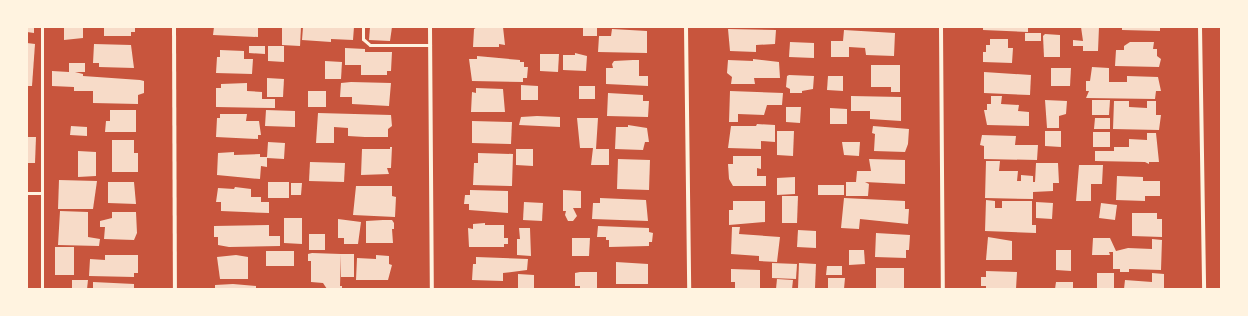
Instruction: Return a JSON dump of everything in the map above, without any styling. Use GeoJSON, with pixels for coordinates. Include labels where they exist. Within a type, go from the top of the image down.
{"type":"FeatureCollection","features":[{"type":"Feature","properties":{"kind":"street"},"geometry":{"type":"LineString","coordinates":[[174,27],[175,289]]}},
{"type":"Feature","properties":{"kind":"street"},"geometry":{"type":"LineString","coordinates":[[430,27],[432,289]]}},
{"type":"Feature","properties":{"kind":"street"},"geometry":{"type":"LineString","coordinates":[[686,27],[689,289]]}},
{"type":"Feature","properties":{"kind":"street"},"geometry":{"type":"LineString","coordinates":[[941,27],[943,289]]}},
{"type":"Feature","properties":{"kind":"street"},"geometry":{"type":"LineString","coordinates":[[1200,27],[1204,289]]}},
{"type":"Feature","properties":{"kind":"lane"},"geometry":{"type":"LineString","coordinates":[[42,27],[42,289]]}},
{"type":"Feature","properties":{"kind":"lane"},"geometry":{"type":"LineString","coordinates":[[363,27],[363,39],[370,44],[430,45]]}},
{"type":"Feature","properties":{"kind":"lane"},"geometry":{"type":"LineString","coordinates":[[27,193],[42,193]]}},
{"type":"Feature","properties":{"kind":"building"},"geometry":{"type":"Polygon","coordinates":[[[27,27],[34,27],[34,33],[27,32],[27,27]]]}},
{"type":"Feature","properties":{"kind":"building"},"geometry":{"type":"Polygon","coordinates":[[[64,27],[83,27],[83,38],[64,40],[64,27]]]}},
{"type":"Feature","properties":{"kind":"building"},"geometry":{"type":"Polygon","coordinates":[[[104,27],[135,27],[135,32],[131,32],[131,36],[104,36],[104,27]]]}},
{"type":"Feature","properties":{"kind":"building"},"geometry":{"type":"Polygon","coordinates":[[[214,27],[258,27],[258,37],[213,35],[214,27]]]}},
{"type":"Feature","properties":{"kind":"building"},"geometry":{"type":"Polygon","coordinates":[[[282,27],[301,27],[300,46],[282,45],[282,27]]]}},
{"type":"Feature","properties":{"kind":"building"},"geometry":{"type":"Polygon","coordinates":[[[303,27],[354,27],[353,40],[331,39],[331,42],[302,40],[303,27]]]}},
{"type":"Feature","properties":{"kind":"building"},"geometry":{"type":"Polygon","coordinates":[[[370,27],[392,27],[390,41],[369,40],[370,27]]]}},
{"type":"Feature","properties":{"kind":"building"},"geometry":{"type":"Polygon","coordinates":[[[477,27],[503,27],[505,45],[499,44],[499,47],[473,47],[474,29],[477,27]]]}},
{"type":"Feature","properties":{"kind":"building"},"geometry":{"type":"Polygon","coordinates":[[[583,27],[597,27],[597,36],[583,36],[583,27]]]}},
{"type":"Feature","properties":{"kind":"building"},"geometry":{"type":"Polygon","coordinates":[[[983,27],[1028,27],[1028,32],[983,30],[983,27]]]}},
{"type":"Feature","properties":{"kind":"building"},"geometry":{"type":"Polygon","coordinates":[[[1081,27],[1099,27],[1098,51],[1083,51],[1083,46],[1073,46],[1073,40],[1083,41],[1081,27]]]}},
{"type":"Feature","properties":{"kind":"building"},"geometry":{"type":"Polygon","coordinates":[[[1122,27],[1160,27],[1160,31],[1122,30],[1122,27]]]}},
{"type":"Feature","properties":{"kind":"building"},"geometry":{"type":"Polygon","coordinates":[[[612,29],[647,31],[647,53],[598,52],[599,36],[611,36],[612,29]]]}},
{"type":"Feature","properties":{"kind":"building"},"geometry":{"type":"Polygon","coordinates":[[[728,29],[776,30],[775,44],[756,45],[756,52],[730,51],[728,29]]]}},
{"type":"Feature","properties":{"kind":"building"},"geometry":{"type":"Polygon","coordinates":[[[844,30],[895,33],[894,56],[866,55],[865,48],[849,47],[849,57],[831,57],[831,41],[843,41],[844,30]]]}},
{"type":"Feature","properties":{"kind":"building"},"geometry":{"type":"Polygon","coordinates":[[[1025,33],[1041,33],[1041,41],[1025,41],[1025,33]]]}},
{"type":"Feature","properties":{"kind":"building"},"geometry":{"type":"Polygon","coordinates":[[[1045,34],[1060,35],[1060,57],[1044,57],[1043,36],[1045,34]]]}},
{"type":"Feature","properties":{"kind":"building"},"geometry":{"type":"Polygon","coordinates":[[[990,39],[1008,39],[1008,48],[1013,48],[1012,63],[983,62],[983,52],[986,52],[986,45],[990,45],[990,39]]]}},
{"type":"Feature","properties":{"kind":"building"},"geometry":{"type":"Polygon","coordinates":[[[790,42],[814,43],[814,58],[789,57],[790,42]]]}},
{"type":"Feature","properties":{"kind":"building"},"geometry":{"type":"Polygon","coordinates":[[[1130,42],[1154,42],[1153,49],[1157,49],[1157,56],[1161,59],[1159,67],[1115,66],[1116,50],[1124,50],[1124,46],[1130,42]]]}},
{"type":"Feature","properties":{"kind":"building"},"geometry":{"type":"Polygon","coordinates":[[[27,43],[35,44],[32,86],[27,86],[27,43]]]}},
{"type":"Feature","properties":{"kind":"building"},"geometry":{"type":"Polygon","coordinates":[[[94,44],[131,45],[134,68],[99,67],[99,63],[93,63],[94,44]]]}},
{"type":"Feature","properties":{"kind":"building"},"geometry":{"type":"Polygon","coordinates":[[[249,46],[265,46],[265,54],[249,53],[249,46]]]}},
{"type":"Feature","properties":{"kind":"building"},"geometry":{"type":"Polygon","coordinates":[[[268,46],[284,46],[284,62],[268,61],[268,46]]]}},
{"type":"Feature","properties":{"kind":"building"},"geometry":{"type":"Polygon","coordinates":[[[345,48],[365,49],[365,52],[392,52],[391,71],[387,71],[387,75],[361,75],[361,65],[345,65],[345,48]]]}},
{"type":"Feature","properties":{"kind":"building"},"geometry":{"type":"Polygon","coordinates":[[[220,50],[244,51],[244,59],[253,59],[252,74],[216,73],[217,57],[220,57],[220,50]]]}},
{"type":"Feature","properties":{"kind":"building"},"geometry":{"type":"Polygon","coordinates":[[[575,53],[587,56],[586,71],[563,70],[563,55],[575,55],[575,53]]]}},
{"type":"Feature","properties":{"kind":"building"},"geometry":{"type":"Polygon","coordinates":[[[540,54],[559,54],[558,72],[540,71],[540,54]]]}},
{"type":"Feature","properties":{"kind":"building"},"geometry":{"type":"Polygon","coordinates":[[[477,56],[520,60],[520,62],[524,62],[524,67],[528,67],[527,78],[523,78],[523,82],[472,81],[469,59],[477,59],[477,56]]]}},
{"type":"Feature","properties":{"kind":"building"},"geometry":{"type":"Polygon","coordinates":[[[753,59],[779,62],[780,78],[754,78],[755,84],[731,84],[732,77],[727,73],[728,60],[753,61],[753,59]]]}},
{"type":"Feature","properties":{"kind":"building"},"geometry":{"type":"Polygon","coordinates":[[[639,60],[639,76],[648,76],[648,86],[606,84],[606,68],[613,68],[612,64],[614,61],[639,60]]]}},
{"type":"Feature","properties":{"kind":"building"},"geometry":{"type":"Polygon","coordinates":[[[325,61],[342,62],[341,79],[325,79],[325,61]]]}},
{"type":"Feature","properties":{"kind":"building"},"geometry":{"type":"Polygon","coordinates":[[[69,63],[85,63],[85,72],[75,72],[83,74],[83,76],[144,81],[144,93],[138,95],[138,104],[93,103],[93,91],[74,91],[74,87],[52,86],[52,71],[69,72],[69,63]]]}},
{"type":"Feature","properties":{"kind":"building"},"geometry":{"type":"Polygon","coordinates":[[[871,65],[900,65],[900,92],[891,92],[891,87],[871,87],[871,65]]]}},
{"type":"Feature","properties":{"kind":"building"},"geometry":{"type":"Polygon","coordinates":[[[1092,67],[1109,68],[1109,82],[1127,82],[1127,76],[1158,77],[1161,91],[1156,91],[1155,99],[1086,98],[1089,91],[1086,91],[1086,81],[1090,81],[1092,67]]]}},
{"type":"Feature","properties":{"kind":"building"},"geometry":{"type":"Polygon","coordinates":[[[1051,68],[1071,68],[1070,86],[1051,86],[1051,68]]]}},
{"type":"Feature","properties":{"kind":"building"},"geometry":{"type":"Polygon","coordinates":[[[984,72],[1031,75],[1030,95],[984,93],[984,72]]]}},
{"type":"Feature","properties":{"kind":"building"},"geometry":{"type":"Polygon","coordinates":[[[787,76],[814,76],[813,89],[802,91],[802,93],[790,93],[790,89],[786,87],[787,76]]]}},
{"type":"Feature","properties":{"kind":"building"},"geometry":{"type":"Polygon","coordinates":[[[828,76],[843,76],[843,91],[827,90],[828,76]]]}},
{"type":"Feature","properties":{"kind":"building"},"geometry":{"type":"Polygon","coordinates":[[[267,78],[284,79],[283,97],[267,97],[267,78]]]}},
{"type":"Feature","properties":{"kind":"building"},"geometry":{"type":"Polygon","coordinates":[[[247,83],[247,91],[262,92],[262,99],[275,99],[275,108],[216,107],[216,88],[221,88],[221,84],[247,83]]]}},
{"type":"Feature","properties":{"kind":"building"},"geometry":{"type":"Polygon","coordinates":[[[341,83],[391,83],[389,106],[352,104],[352,97],[340,97],[341,83]]]}},
{"type":"Feature","properties":{"kind":"building"},"geometry":{"type":"Polygon","coordinates":[[[521,85],[538,86],[538,100],[521,100],[521,85]]]}},
{"type":"Feature","properties":{"kind":"building"},"geometry":{"type":"Polygon","coordinates":[[[579,86],[595,86],[595,99],[579,99],[579,86]]]}},
{"type":"Feature","properties":{"kind":"building"},"geometry":{"type":"Polygon","coordinates":[[[476,88],[503,89],[505,112],[471,112],[472,92],[476,93],[476,88]]]}},
{"type":"Feature","properties":{"kind":"building"},"geometry":{"type":"Polygon","coordinates":[[[308,91],[326,91],[326,107],[308,107],[308,91]]]}},
{"type":"Feature","properties":{"kind":"building"},"geometry":{"type":"Polygon","coordinates":[[[730,91],[783,93],[782,105],[767,105],[764,115],[738,114],[738,122],[729,122],[730,91]]]}},
{"type":"Feature","properties":{"kind":"building"},"geometry":{"type":"Polygon","coordinates":[[[608,93],[643,95],[643,101],[649,101],[648,117],[607,116],[608,93]]]}},
{"type":"Feature","properties":{"kind":"building"},"geometry":{"type":"Polygon","coordinates":[[[851,96],[901,97],[901,121],[870,119],[870,111],[851,111],[851,96]]]}},
{"type":"Feature","properties":{"kind":"building"},"geometry":{"type":"Polygon","coordinates":[[[991,96],[1002,96],[1001,104],[1019,105],[1018,111],[1029,112],[1029,126],[987,125],[984,110],[987,110],[987,104],[991,104],[991,96]]]}},
{"type":"Feature","properties":{"kind":"building"},"geometry":{"type":"Polygon","coordinates":[[[1045,100],[1067,101],[1066,114],[1059,116],[1059,128],[1047,128],[1045,100]]]}},
{"type":"Feature","properties":{"kind":"building"},"geometry":{"type":"Polygon","coordinates":[[[1092,100],[1110,100],[1109,115],[1092,115],[1092,100]]]}},
{"type":"Feature","properties":{"kind":"building"},"geometry":{"type":"Polygon","coordinates":[[[1114,101],[1129,101],[1129,107],[1147,108],[1147,101],[1156,101],[1156,115],[1161,115],[1159,130],[1113,129],[1114,101]]]}},
{"type":"Feature","properties":{"kind":"building"},"geometry":{"type":"Polygon","coordinates":[[[786,107],[801,107],[800,123],[786,122],[786,107]]]}},
{"type":"Feature","properties":{"kind":"building"},"geometry":{"type":"Polygon","coordinates":[[[830,108],[847,109],[847,124],[830,124],[830,108]]]}},
{"type":"Feature","properties":{"kind":"building"},"geometry":{"type":"Polygon","coordinates":[[[110,110],[136,110],[136,132],[105,132],[106,121],[110,121],[110,110]]]}},
{"type":"Feature","properties":{"kind":"building"},"geometry":{"type":"Polygon","coordinates":[[[266,110],[295,111],[295,127],[265,126],[266,110]]]}},
{"type":"Feature","properties":{"kind":"building"},"geometry":{"type":"Polygon","coordinates":[[[318,113],[391,115],[392,126],[388,129],[388,137],[348,136],[348,128],[334,127],[334,143],[316,143],[318,113]]]}},
{"type":"Feature","properties":{"kind":"building"},"geometry":{"type":"Polygon","coordinates":[[[220,114],[247,114],[246,121],[259,121],[261,135],[258,135],[258,139],[216,137],[217,118],[220,118],[220,114]]]}},
{"type":"Feature","properties":{"kind":"building"},"geometry":{"type":"Polygon","coordinates":[[[521,117],[560,117],[560,127],[519,125],[521,117]]]}},
{"type":"Feature","properties":{"kind":"building"},"geometry":{"type":"Polygon","coordinates":[[[577,118],[598,118],[596,149],[609,149],[609,165],[591,165],[593,148],[580,148],[577,118]]]}},
{"type":"Feature","properties":{"kind":"building"},"geometry":{"type":"Polygon","coordinates":[[[1095,118],[1110,118],[1110,129],[1094,129],[1095,118]]]}},
{"type":"Feature","properties":{"kind":"building"},"geometry":{"type":"Polygon","coordinates":[[[472,121],[512,122],[511,144],[472,143],[472,121]]]}},
{"type":"Feature","properties":{"kind":"building"},"geometry":{"type":"Polygon","coordinates":[[[757,124],[775,125],[775,142],[761,141],[761,149],[728,148],[731,126],[756,126],[757,124]]]}},
{"type":"Feature","properties":{"kind":"building"},"geometry":{"type":"Polygon","coordinates":[[[628,125],[647,128],[649,142],[645,142],[643,150],[615,149],[616,127],[628,127],[628,125]]]}},
{"type":"Feature","properties":{"kind":"building"},"geometry":{"type":"Polygon","coordinates":[[[71,126],[87,127],[87,136],[70,135],[71,126]]]}},
{"type":"Feature","properties":{"kind":"building"},"geometry":{"type":"Polygon","coordinates":[[[873,126],[909,129],[908,144],[905,152],[874,151],[875,134],[872,133],[873,126]]]}},
{"type":"Feature","properties":{"kind":"building"},"geometry":{"type":"Polygon","coordinates":[[[777,131],[794,131],[793,156],[777,155],[777,131]]]}},
{"type":"Feature","properties":{"kind":"building"},"geometry":{"type":"Polygon","coordinates":[[[1045,131],[1061,131],[1061,147],[1045,146],[1045,131]]]}},
{"type":"Feature","properties":{"kind":"building"},"geometry":{"type":"Polygon","coordinates":[[[1093,132],[1110,132],[1110,147],[1093,147],[1093,132]]]}},
{"type":"Feature","properties":{"kind":"building"},"geometry":{"type":"Polygon","coordinates":[[[1147,133],[1156,133],[1159,162],[1149,162],[1149,164],[1145,162],[1095,161],[1095,151],[1114,151],[1114,147],[1129,147],[1129,139],[1147,140],[1147,133]]]}},
{"type":"Feature","properties":{"kind":"building"},"geometry":{"type":"Polygon","coordinates":[[[982,135],[1016,136],[1015,145],[1038,145],[1037,160],[984,159],[984,146],[980,145],[982,135]]]}},
{"type":"Feature","properties":{"kind":"building"},"geometry":{"type":"Polygon","coordinates":[[[27,137],[36,137],[35,163],[27,163],[27,137]]]}},
{"type":"Feature","properties":{"kind":"building"},"geometry":{"type":"Polygon","coordinates":[[[112,140],[134,140],[134,153],[138,153],[138,172],[112,172],[112,140]]]}},
{"type":"Feature","properties":{"kind":"building"},"geometry":{"type":"Polygon","coordinates":[[[268,142],[285,143],[284,159],[267,158],[267,167],[261,166],[260,179],[217,175],[218,153],[234,152],[234,155],[260,154],[260,157],[267,157],[268,142]]]}},
{"type":"Feature","properties":{"kind":"building"},"geometry":{"type":"Polygon","coordinates":[[[842,142],[860,142],[859,156],[844,155],[842,142]]]}},
{"type":"Feature","properties":{"kind":"building"},"geometry":{"type":"Polygon","coordinates":[[[390,147],[392,147],[391,168],[387,168],[389,174],[361,175],[362,149],[390,149],[390,147]]]}},
{"type":"Feature","properties":{"kind":"building"},"geometry":{"type":"Polygon","coordinates":[[[516,149],[533,149],[533,166],[516,165],[516,149]]]}},
{"type":"Feature","properties":{"kind":"building"},"geometry":{"type":"Polygon","coordinates":[[[78,151],[96,152],[96,176],[78,177],[78,151]]]}},
{"type":"Feature","properties":{"kind":"building"},"geometry":{"type":"Polygon","coordinates":[[[478,153],[513,154],[512,186],[473,185],[474,163],[478,163],[478,153]]]}},
{"type":"Feature","properties":{"kind":"building"},"geometry":{"type":"Polygon","coordinates":[[[733,156],[761,156],[761,169],[757,168],[757,176],[766,176],[766,186],[733,186],[729,179],[728,164],[733,164],[733,156]]]}},
{"type":"Feature","properties":{"kind":"building"},"geometry":{"type":"Polygon","coordinates":[[[618,159],[650,160],[649,190],[617,189],[618,159]]]}},
{"type":"Feature","properties":{"kind":"building"},"geometry":{"type":"Polygon","coordinates":[[[869,159],[905,160],[905,184],[865,182],[869,184],[868,196],[846,196],[846,182],[856,182],[857,171],[871,171],[869,159]]]}},
{"type":"Feature","properties":{"kind":"building"},"geometry":{"type":"Polygon","coordinates":[[[986,161],[1000,161],[999,171],[1018,171],[1017,181],[1021,181],[1021,175],[1033,176],[1033,182],[1035,182],[1036,163],[1058,163],[1059,183],[1053,183],[1053,191],[1033,192],[1033,199],[985,198],[986,161]]]}},
{"type":"Feature","properties":{"kind":"building"},"geometry":{"type":"Polygon","coordinates":[[[310,162],[345,163],[344,182],[309,181],[310,162]]]}},
{"type":"Feature","properties":{"kind":"building"},"geometry":{"type":"Polygon","coordinates":[[[1079,165],[1103,165],[1102,184],[1091,184],[1091,201],[1076,201],[1079,165]]]}},
{"type":"Feature","properties":{"kind":"building"},"geometry":{"type":"Polygon","coordinates":[[[1117,176],[1143,177],[1143,181],[1160,181],[1160,196],[1145,196],[1145,201],[1116,200],[1117,176]]]}},
{"type":"Feature","properties":{"kind":"building"},"geometry":{"type":"Polygon","coordinates":[[[795,177],[795,194],[777,195],[777,178],[795,177]]]}},
{"type":"Feature","properties":{"kind":"building"},"geometry":{"type":"Polygon","coordinates":[[[59,180],[97,181],[93,209],[58,209],[59,180]]]}},
{"type":"Feature","properties":{"kind":"building"},"geometry":{"type":"Polygon","coordinates":[[[108,182],[134,182],[136,204],[108,203],[108,182]]]}},
{"type":"Feature","properties":{"kind":"building"},"geometry":{"type":"Polygon","coordinates":[[[268,182],[289,182],[289,198],[268,198],[268,182]]]}},
{"type":"Feature","properties":{"kind":"building"},"geometry":{"type":"Polygon","coordinates":[[[291,183],[302,183],[301,195],[291,195],[291,183]]]}},
{"type":"Feature","properties":{"kind":"building"},"geometry":{"type":"Polygon","coordinates":[[[818,185],[844,185],[844,195],[818,195],[818,185]]]}},
{"type":"Feature","properties":{"kind":"building"},"geometry":{"type":"Polygon","coordinates":[[[356,186],[392,186],[392,196],[396,197],[395,217],[353,215],[356,186]]]}},
{"type":"Feature","properties":{"kind":"building"},"geometry":{"type":"Polygon","coordinates":[[[235,187],[251,189],[251,197],[261,197],[261,202],[269,202],[269,213],[221,211],[221,202],[216,202],[218,188],[234,189],[235,187]]]}},
{"type":"Feature","properties":{"kind":"building"},"geometry":{"type":"Polygon","coordinates":[[[470,190],[508,191],[508,213],[469,210],[469,204],[464,204],[465,195],[470,195],[470,190]]]}},
{"type":"Feature","properties":{"kind":"building"},"geometry":{"type":"Polygon","coordinates":[[[563,190],[581,191],[581,208],[573,208],[577,216],[573,221],[568,221],[565,215],[566,211],[563,211],[563,190]]]}},
{"type":"Feature","properties":{"kind":"building"},"geometry":{"type":"Polygon","coordinates":[[[782,196],[798,196],[797,223],[782,223],[782,196]]]}},
{"type":"Feature","properties":{"kind":"building"},"geometry":{"type":"Polygon","coordinates":[[[600,198],[646,200],[648,221],[592,219],[593,203],[600,203],[600,198]]]}},
{"type":"Feature","properties":{"kind":"building"},"geometry":{"type":"Polygon","coordinates":[[[844,198],[905,201],[905,209],[909,209],[908,224],[860,219],[859,229],[841,228],[844,198]]]}},
{"type":"Feature","properties":{"kind":"building"},"geometry":{"type":"Polygon","coordinates":[[[986,200],[995,201],[995,208],[1002,208],[1002,201],[1032,201],[1032,225],[1036,225],[1036,233],[985,231],[986,200]]]}},
{"type":"Feature","properties":{"kind":"building"},"geometry":{"type":"Polygon","coordinates":[[[733,201],[765,201],[765,222],[729,225],[729,210],[733,210],[733,201]]]}},
{"type":"Feature","properties":{"kind":"building"},"geometry":{"type":"Polygon","coordinates":[[[524,202],[543,203],[542,221],[523,220],[524,202]]]}},
{"type":"Feature","properties":{"kind":"building"},"geometry":{"type":"Polygon","coordinates":[[[1036,202],[1053,203],[1052,219],[1036,218],[1036,202]]]}},
{"type":"Feature","properties":{"kind":"building"},"geometry":{"type":"Polygon","coordinates":[[[1101,203],[1117,205],[1115,220],[1099,218],[1101,203]]]}},
{"type":"Feature","properties":{"kind":"building"},"geometry":{"type":"Polygon","coordinates":[[[60,211],[88,212],[88,237],[100,239],[99,246],[58,245],[60,211]]]}},
{"type":"Feature","properties":{"kind":"building"},"geometry":{"type":"Polygon","coordinates":[[[112,212],[136,212],[137,233],[134,240],[104,239],[105,227],[100,227],[100,221],[112,218],[112,212]]]}},
{"type":"Feature","properties":{"kind":"building"},"geometry":{"type":"Polygon","coordinates":[[[1132,213],[1157,213],[1157,219],[1162,219],[1162,237],[1132,236],[1132,213]]]}},
{"type":"Feature","properties":{"kind":"building"},"geometry":{"type":"Polygon","coordinates":[[[284,218],[302,218],[302,244],[284,243],[284,218]]]}},
{"type":"Feature","properties":{"kind":"building"},"geometry":{"type":"Polygon","coordinates":[[[338,219],[361,222],[358,244],[344,244],[344,238],[338,238],[338,219]]]}},
{"type":"Feature","properties":{"kind":"building"},"geometry":{"type":"Polygon","coordinates":[[[392,220],[394,223],[394,229],[392,229],[393,243],[366,243],[366,221],[392,220]]]}},
{"type":"Feature","properties":{"kind":"building"},"geometry":{"type":"Polygon","coordinates":[[[485,223],[485,225],[504,225],[504,238],[508,238],[508,244],[504,244],[504,247],[469,247],[468,228],[473,229],[473,224],[485,223]]]}},
{"type":"Feature","properties":{"kind":"building"},"geometry":{"type":"Polygon","coordinates":[[[269,225],[269,236],[280,236],[280,246],[229,247],[218,245],[218,237],[214,237],[214,226],[269,225]]]}},
{"type":"Feature","properties":{"kind":"building"},"geometry":{"type":"Polygon","coordinates":[[[598,226],[649,228],[649,232],[653,233],[652,242],[649,242],[649,246],[609,247],[609,240],[606,240],[606,237],[597,237],[598,226]]]}},
{"type":"Feature","properties":{"kind":"building"},"geometry":{"type":"Polygon","coordinates":[[[732,227],[740,227],[739,234],[780,237],[777,262],[759,261],[759,256],[731,254],[732,227]]]}},
{"type":"Feature","properties":{"kind":"building"},"geometry":{"type":"Polygon","coordinates":[[[519,228],[530,228],[531,256],[517,255],[517,239],[520,239],[519,228]]]}},
{"type":"Feature","properties":{"kind":"building"},"geometry":{"type":"Polygon","coordinates":[[[798,230],[816,231],[816,248],[797,247],[798,230]]]}},
{"type":"Feature","properties":{"kind":"building"},"geometry":{"type":"Polygon","coordinates":[[[876,233],[910,235],[909,250],[906,250],[906,258],[875,257],[876,233]]]}},
{"type":"Feature","properties":{"kind":"building"},"geometry":{"type":"Polygon","coordinates":[[[309,234],[325,234],[325,250],[309,250],[309,234]]]}},
{"type":"Feature","properties":{"kind":"building"},"geometry":{"type":"Polygon","coordinates":[[[988,237],[1012,241],[1012,260],[986,260],[988,237]]]}},
{"type":"Feature","properties":{"kind":"building"},"geometry":{"type":"Polygon","coordinates":[[[572,238],[590,238],[589,256],[572,256],[572,238]]]}},
{"type":"Feature","properties":{"kind":"building"},"geometry":{"type":"Polygon","coordinates":[[[1093,238],[1110,238],[1116,251],[1128,248],[1152,249],[1152,239],[1162,240],[1161,270],[1129,269],[1129,272],[1120,272],[1120,269],[1113,269],[1113,252],[1109,252],[1110,255],[1092,255],[1093,238]]]}},
{"type":"Feature","properties":{"kind":"building"},"geometry":{"type":"Polygon","coordinates":[[[55,247],[74,247],[74,275],[55,275],[55,247]]]}},
{"type":"Feature","properties":{"kind":"building"},"geometry":{"type":"Polygon","coordinates":[[[849,250],[864,250],[865,264],[849,265],[849,250]]]}},
{"type":"Feature","properties":{"kind":"building"},"geometry":{"type":"Polygon","coordinates":[[[1056,250],[1071,250],[1071,271],[1056,270],[1056,250]]]}},
{"type":"Feature","properties":{"kind":"building"},"geometry":{"type":"Polygon","coordinates":[[[266,251],[294,251],[294,266],[266,266],[266,251]]]}},
{"type":"Feature","properties":{"kind":"building"},"geometry":{"type":"Polygon","coordinates":[[[308,254],[341,254],[340,286],[342,286],[342,289],[327,289],[323,283],[311,282],[311,261],[308,261],[308,254]]]}},
{"type":"Feature","properties":{"kind":"building"},"geometry":{"type":"Polygon","coordinates":[[[341,254],[354,254],[354,277],[341,277],[341,254]]]}},
{"type":"Feature","properties":{"kind":"building"},"geometry":{"type":"Polygon","coordinates":[[[105,255],[138,255],[138,273],[134,273],[134,277],[89,276],[90,259],[105,260],[105,255]]]}},
{"type":"Feature","properties":{"kind":"building"},"geometry":{"type":"Polygon","coordinates":[[[236,255],[248,257],[248,279],[220,279],[217,257],[236,255]]]}},
{"type":"Feature","properties":{"kind":"building"},"geometry":{"type":"Polygon","coordinates":[[[376,255],[389,256],[389,264],[392,265],[388,280],[356,280],[357,258],[376,259],[376,255]]]}},
{"type":"Feature","properties":{"kind":"building"},"geometry":{"type":"Polygon","coordinates":[[[476,257],[528,259],[527,270],[503,273],[503,281],[472,280],[473,264],[476,264],[476,257]]]}},
{"type":"Feature","properties":{"kind":"building"},"geometry":{"type":"Polygon","coordinates":[[[616,262],[648,264],[648,284],[616,284],[616,262]]]}},
{"type":"Feature","properties":{"kind":"building"},"geometry":{"type":"Polygon","coordinates":[[[772,263],[797,264],[796,279],[772,278],[772,263]]]}},
{"type":"Feature","properties":{"kind":"building"},"geometry":{"type":"Polygon","coordinates":[[[799,263],[816,264],[815,288],[798,288],[799,263]]]}},
{"type":"Feature","properties":{"kind":"building"},"geometry":{"type":"Polygon","coordinates":[[[827,266],[842,266],[842,275],[826,275],[827,266]]]}},
{"type":"Feature","properties":{"kind":"building"},"geometry":{"type":"Polygon","coordinates":[[[876,268],[904,268],[904,289],[876,289],[876,268]]]}},
{"type":"Feature","properties":{"kind":"building"},"geometry":{"type":"Polygon","coordinates":[[[731,269],[760,270],[760,289],[735,289],[735,282],[731,282],[731,269]]]}},
{"type":"Feature","properties":{"kind":"building"},"geometry":{"type":"Polygon","coordinates":[[[986,271],[1017,272],[1016,289],[986,289],[986,286],[981,286],[981,277],[986,277],[986,271]]]}},
{"type":"Feature","properties":{"kind":"building"},"geometry":{"type":"Polygon","coordinates":[[[597,272],[597,289],[580,289],[580,286],[575,286],[575,273],[597,272]]]}},
{"type":"Feature","properties":{"kind":"building"},"geometry":{"type":"Polygon","coordinates":[[[1097,273],[1114,273],[1114,289],[1097,289],[1097,273]]]}},
{"type":"Feature","properties":{"kind":"building"},"geometry":{"type":"Polygon","coordinates":[[[1152,273],[1164,274],[1164,289],[1124,289],[1125,280],[1152,282],[1152,273]]]}},
{"type":"Feature","properties":{"kind":"building"},"geometry":{"type":"Polygon","coordinates":[[[518,274],[534,275],[534,289],[518,289],[518,274]]]}},
{"type":"Feature","properties":{"kind":"building"},"geometry":{"type":"Polygon","coordinates":[[[828,278],[845,278],[844,289],[828,289],[828,278]]]}},
{"type":"Feature","properties":{"kind":"building"},"geometry":{"type":"Polygon","coordinates":[[[777,279],[793,280],[792,289],[776,289],[777,279]]]}},
{"type":"Feature","properties":{"kind":"building"},"geometry":{"type":"Polygon","coordinates":[[[72,280],[88,280],[87,289],[72,289],[72,280]]]}},
{"type":"Feature","properties":{"kind":"building"},"geometry":{"type":"Polygon","coordinates":[[[93,282],[134,284],[134,289],[93,289],[93,282]]]}},
{"type":"Feature","properties":{"kind":"building"},"geometry":{"type":"Polygon","coordinates":[[[1056,282],[1073,282],[1073,289],[1055,289],[1056,282]]]}},
{"type":"Feature","properties":{"kind":"building"},"geometry":{"type":"Polygon","coordinates":[[[233,284],[256,286],[256,289],[215,289],[215,285],[233,284]]]}}]}
